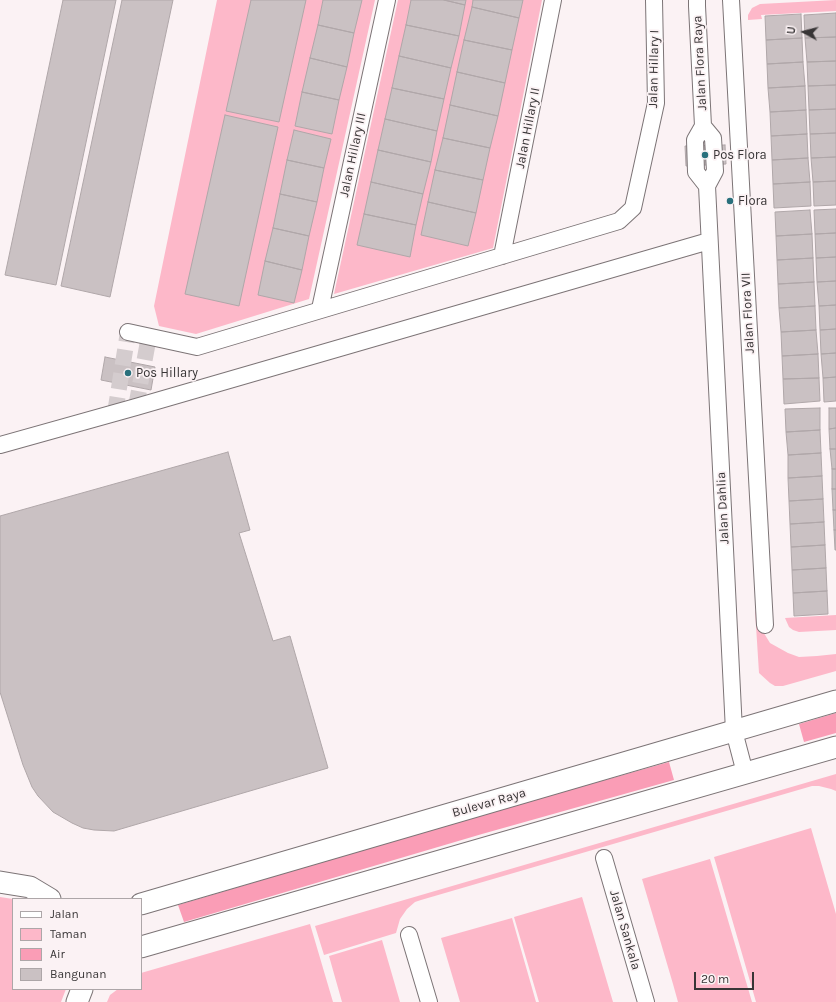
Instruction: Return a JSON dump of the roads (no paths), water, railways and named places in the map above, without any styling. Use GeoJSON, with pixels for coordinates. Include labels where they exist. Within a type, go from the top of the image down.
{"type":"FeatureCollection","features":[{"type":"Feature","properties":{"kind":"street","name":"Jalan Hillary III"},"geometry":{"type":"LineString","coordinates":[[320,309],[387,0]]}},
{"type":"Feature","properties":{"kind":"street","name":"Jalan Hillary II"},"geometry":{"type":"LineString","coordinates":[[502,256],[553,0]]}},
{"type":"Feature","properties":{"kind":"street","name":"Jalan Hillary I"},"geometry":{"type":"LineString","coordinates":[[502,256],[619,221],[633,208],[656,103],[654,0]]}},
{"type":"Feature","properties":{"kind":"street","name":"Jalan Flora Raya"},"geometry":{"type":"LineString","coordinates":[[697,0],[696,6],[703,126],[695,140],[696,172],[707,186],[715,171],[713,138],[703,126]]}},
{"type":"Feature","properties":{"kind":"street","name":"Jalan Flora VII"},"geometry":{"type":"LineString","coordinates":[[731,0],[765,626]]}},
{"type":"Feature","properties":{"kind":"street","name":"Jalan Dahlia"},"geometry":{"type":"LineString","coordinates":[[707,186],[734,731],[746,773]]}},
{"type":"Feature","properties":{"kind":"street"},"geometry":{"type":"LineString","coordinates":[[0,445],[709,241]]}},
{"type":"Feature","properties":{"kind":"street"},"geometry":{"type":"LineString","coordinates":[[128,332],[197,346],[502,256]]}},
{"type":"Feature","properties":{"kind":"street","name":"Bulevar Raya"},"geometry":{"type":"LineString","coordinates":[[142,904],[836,701]]}},
{"type":"Feature","properties":{"kind":"street"},"geometry":{"type":"LineString","coordinates":[[142,947],[836,747]]}},
{"type":"Feature","properties":{"kind":"street","name":"Jalan Sankala"},"geometry":{"type":"LineString","coordinates":[[604,858],[646,1002]]}},
{"type":"Feature","properties":{"kind":"street"},"geometry":{"type":"LineString","coordinates":[[0,882],[30,888],[48,898]]}},
{"type":"Feature","properties":{"kind":"street"},"geometry":{"type":"LineString","coordinates":[[409,935],[429,1002]]}},
{"type":"Feature","properties":{"kind":"street"},"geometry":{"type":"LineString","coordinates":[[77,1002],[82,990]]}},
{"type":"Feature","properties":{"kind":"water"},"geometry":{"type":"Polygon","coordinates":[[[836,713],[836,733],[804,742],[799,724],[836,713]]]}},
{"type":"Feature","properties":{"kind":"water"},"geometry":{"type":"Polygon","coordinates":[[[669,762],[674,780],[482,834],[184,922],[178,905],[477,816],[669,762]]]}},
{"type":"Feature","properties":{"kind":"tunnel"},"geometry":{"type":"LineString","coordinates":[[115,413],[128,332]]}},
{"type":"Feature","properties":{"kind":"tunnel"},"geometry":{"type":"LineString","coordinates":[[136,407],[149,336]]}},
{"type":"Feature","properties":{"kind":"place","name":"Pos Flora"},"geometry":{"type":"Point","coordinates":[705,155]}},
{"type":"Feature","properties":{"kind":"place","name":"Flora"},"geometry":{"type":"Point","coordinates":[730,201]}},
{"type":"Feature","properties":{"kind":"place","name":"Pos Hillary"},"geometry":{"type":"Point","coordinates":[128,373]}}]}
